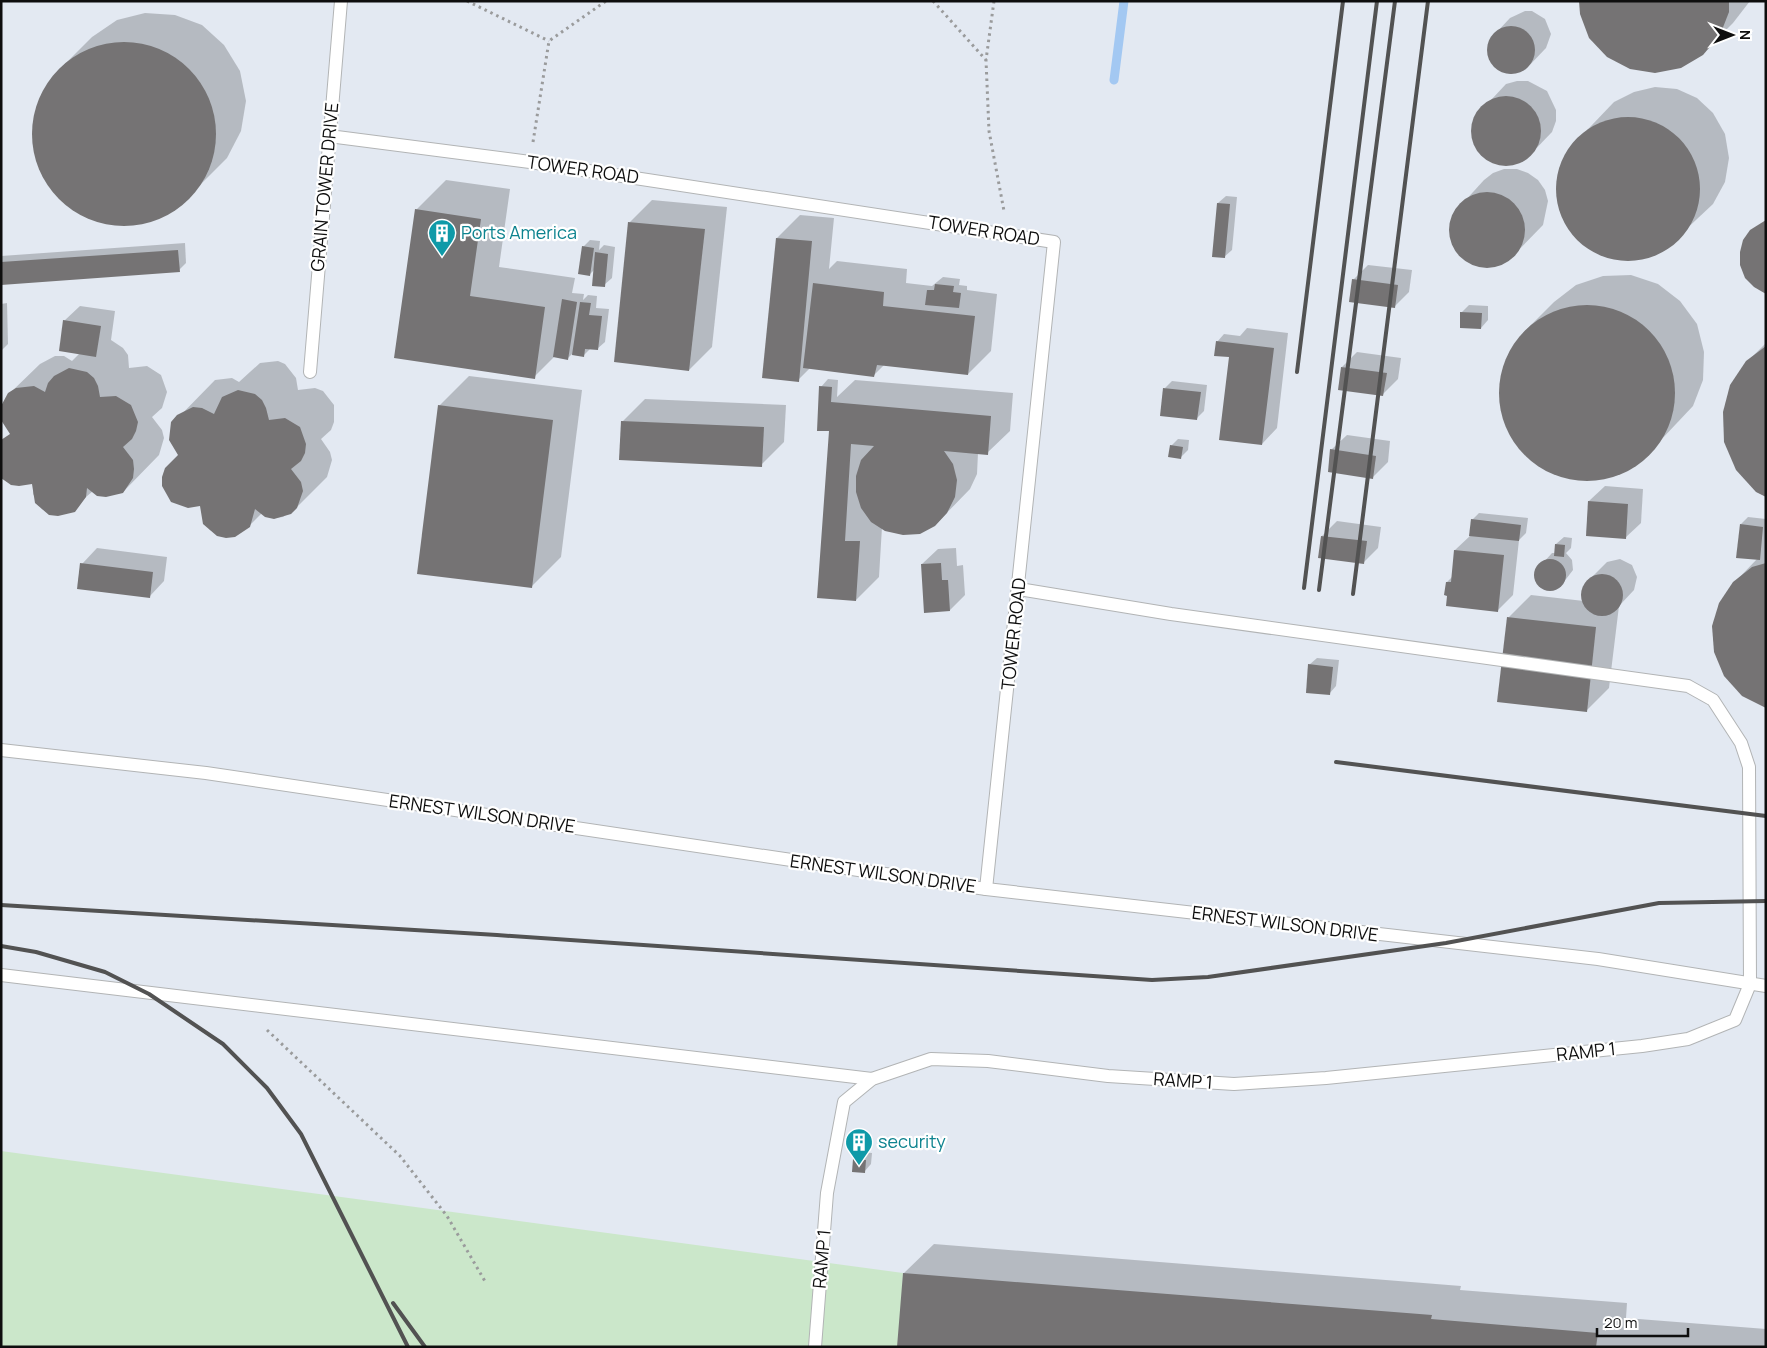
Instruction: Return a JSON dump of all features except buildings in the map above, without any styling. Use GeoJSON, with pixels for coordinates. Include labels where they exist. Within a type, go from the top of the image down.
{"type":"FeatureCollection","features":[{"type":"Feature","properties":{"kind":"lane","name":"GRAIN TOWER DRIVE"},"geometry":{"type":"LineString","coordinates":[[310,372],[341,1]]}},
{"type":"Feature","properties":{"kind":"lane","name":"TOWER ROAD"},"geometry":{"type":"LineString","coordinates":[[329,136],[530,162],[1054,242],[986,889]]}},
{"type":"Feature","properties":{"kind":"lane"},"geometry":{"type":"LineString","coordinates":[[1019,589],[1170,614],[1688,686],[1713,700],[1741,743],[1749,767],[1750,984]]}},
{"type":"Feature","properties":{"kind":"lane","name":"ERNEST WILSON DRIVE"},"geometry":{"type":"LineString","coordinates":[[1,750],[206,773],[986,889],[1598,959],[1766,986]]}},
{"type":"Feature","properties":{"kind":"lane"},"geometry":{"type":"LineString","coordinates":[[1,975],[872,1079]]}},
{"type":"Feature","properties":{"kind":"lane","name":"RAMP 1"},"geometry":{"type":"LineString","coordinates":[[815,1347],[827,1193],[844,1102],[872,1079],[931,1059],[988,1061],[1108,1076],[1234,1084],[1326,1078],[1642,1046],[1688,1039],[1735,1020],[1750,984]]}},
{"type":"Feature","properties":{"kind":"path"},"geometry":{"type":"LineString","coordinates":[[467,1],[548,41]]}},
{"type":"Feature","properties":{"kind":"path"},"geometry":{"type":"LineString","coordinates":[[530,162],[548,41],[606,1]]}},
{"type":"Feature","properties":{"kind":"path"},"geometry":{"type":"LineString","coordinates":[[933,1],[986,60]]}},
{"type":"Feature","properties":{"kind":"path"},"geometry":{"type":"LineString","coordinates":[[994,1],[986,60],[989,131],[1008,234]]}},
{"type":"Feature","properties":{"kind":"path"},"geometry":{"type":"LineString","coordinates":[[239,1004],[400,1156],[447,1216],[486,1284]]}},
{"type":"Feature","properties":{"kind":"shaded area"},"geometry":{"type":"Polygon","coordinates":[[[1,1],[1766,1],[1766,1347],[1,1347],[1,1]]]}},
{"type":"Feature","properties":{"kind":"green space"},"geometry":{"type":"Polygon","coordinates":[[[1,1151],[903,1273],[899,1347],[1,1347],[1,1151]]]}},
{"type":"Feature","properties":{"kind":"waterway"},"geometry":{"type":"LineString","coordinates":[[1114,80],[1124,1]]}},
{"type":"Feature","properties":{"kind":"railway"},"geometry":{"type":"LineString","coordinates":[[1297,372],[1343,1]]}},
{"type":"Feature","properties":{"kind":"railway"},"geometry":{"type":"LineString","coordinates":[[1304,588],[1377,1]]}},
{"type":"Feature","properties":{"kind":"railway"},"geometry":{"type":"LineString","coordinates":[[1319,590],[1395,1]]}},
{"type":"Feature","properties":{"kind":"railway"},"geometry":{"type":"LineString","coordinates":[[1353,594],[1428,1]]}},
{"type":"Feature","properties":{"kind":"railway"},"geometry":{"type":"LineString","coordinates":[[1336,762],[1766,816]]}},
{"type":"Feature","properties":{"kind":"railway"},"geometry":{"type":"LineString","coordinates":[[1,905],[497,935],[1152,980],[1208,977],[1446,943],[1659,903],[1766,901]]}},
{"type":"Feature","properties":{"kind":"railway"},"geometry":{"type":"LineString","coordinates":[[1,946],[36,952],[105,972],[149,994],[223,1044],[267,1088],[301,1134],[408,1347]]}},
{"type":"Feature","properties":{"kind":"railway"},"geometry":{"type":"LineString","coordinates":[[393,1303],[425,1347]]}},
{"type":"Feature","properties":{"kind":"place","name":"Ports America"},"geometry":{"type":"Point","coordinates":[442,257]}},
{"type":"Feature","properties":{"kind":"place","name":"security"},"geometry":{"type":"Point","coordinates":[859,1166]}}]}
